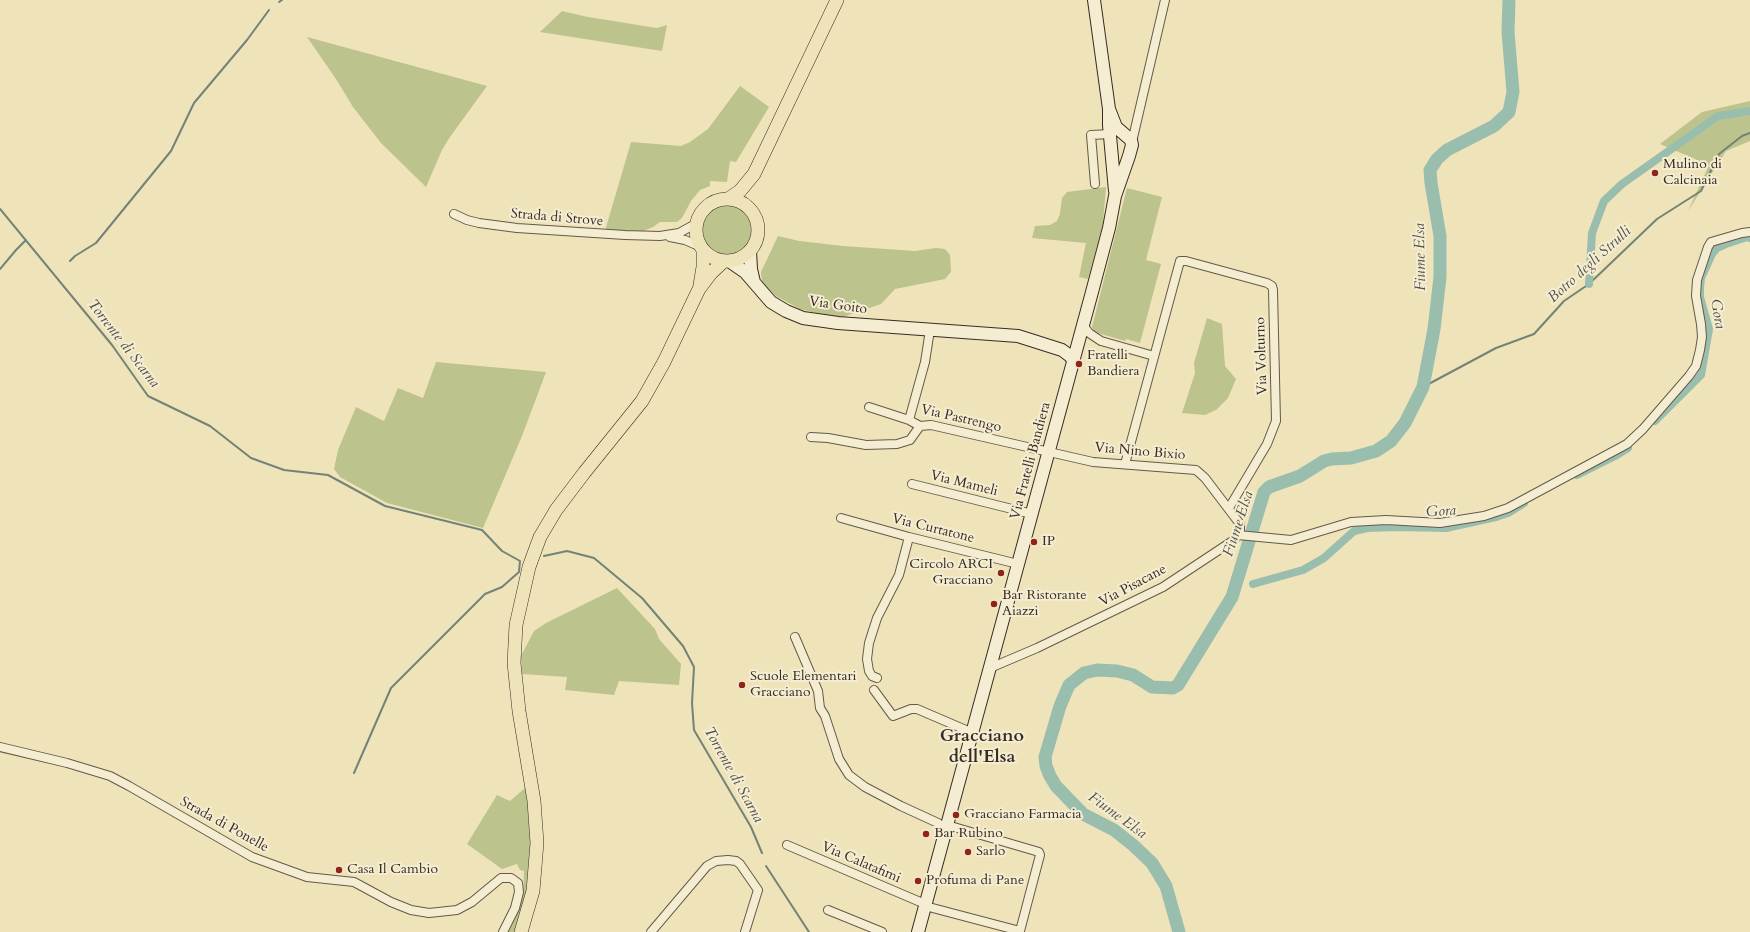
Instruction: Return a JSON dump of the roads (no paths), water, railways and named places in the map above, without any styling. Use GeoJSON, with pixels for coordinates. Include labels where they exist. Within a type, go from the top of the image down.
{"type":"FeatureCollection","features":[{"type":"Feature","properties":{"kind":"main road"},"geometry":{"type":"LineString","coordinates":[[728,199],[740,191],[754,174],[837,0]]}},
{"type":"Feature","properties":{"kind":"main road","name":"Via Fratelli Bandiera"},"geometry":{"type":"LineString","coordinates":[[1094,0],[1109,109],[1115,196]]}},
{"type":"Feature","properties":{"kind":"main road","name":"Via Fratelli Bandiera"},"geometry":{"type":"LineString","coordinates":[[918,932],[1074,360],[1109,228],[1115,196],[1128,162],[1128,138],[1116,127],[1109,109]]}},
{"type":"Feature","properties":{"kind":"main road"},"geometry":{"type":"LineString","coordinates":[[1110,136],[1116,135],[1128,138]]}},
{"type":"Feature","properties":{"kind":"main road"},"geometry":{"type":"LineString","coordinates":[[1113,161],[1120,164],[1128,162]]}},
{"type":"Feature","properties":{"kind":"main road"},"geometry":{"type":"LineString","coordinates":[[751,210],[750,195],[754,174]]}},
{"type":"Feature","properties":{"kind":"main road"},"geometry":{"type":"LineString","coordinates":[[699,289],[702,273],[702,249],[697,237],[697,223],[701,213],[708,205],[718,200],[728,199],[741,202],[751,210],[756,217],[758,235],[755,244],[750,251],[738,259],[726,261],[713,257],[702,249]]}},
{"type":"Feature","properties":{"kind":"main road"},"geometry":{"type":"LineString","coordinates":[[750,251],[751,269],[754,283]]}},
{"type":"Feature","properties":{"kind":"main road"},"geometry":{"type":"LineString","coordinates":[[521,932],[533,891],[537,843],[534,801],[519,711],[514,663],[516,625],[525,582],[534,553],[549,521],[578,480],[642,401],[664,362],[699,289],[711,273],[726,261]]}},
{"type":"Feature","properties":{"kind":"main road","name":"Via Goito"},"geometry":{"type":"LineString","coordinates":[[726,261],[745,272],[771,302],[786,311],[807,319],[838,324],[1015,336],[1044,343],[1064,351],[1074,360]]}},
{"type":"Feature","properties":{"kind":"main road","name":"Via Goito"},"geometry":{"type":"LineString","coordinates":[[1044,343],[1078,345]]}},
{"type":"Feature","properties":{"kind":"street"},"geometry":{"type":"LineString","coordinates":[[1128,138],[1165,0]]}},
{"type":"Feature","properties":{"kind":"street"},"geometry":{"type":"LineString","coordinates":[[1095,184],[1091,135],[1110,136]]}},
{"type":"Feature","properties":{"kind":"street","name":"Strada di Strove"},"geometry":{"type":"LineString","coordinates":[[454,214],[473,221],[517,228],[584,234],[660,236],[685,240],[702,249]]}},
{"type":"Feature","properties":{"kind":"street","name":"Strada di Strove"},"geometry":{"type":"LineString","coordinates":[[660,236],[679,233],[697,223]]}},
{"type":"Feature","properties":{"kind":"street"},"geometry":{"type":"LineString","coordinates":[[1242,536],[1274,540],[1294,540],[1351,522],[1381,520],[1440,523],[1495,514],[1627,444],[1643,429],[1696,366],[1702,337],[1696,296],[1697,280],[1708,247],[1711,242],[1742,232],[1750,232]]}},
{"type":"Feature","properties":{"kind":"street","name":"Via Volturno"},"geometry":{"type":"LineString","coordinates":[[1154,356],[1178,264],[1181,261],[1186,261],[1268,283],[1272,286],[1276,420],[1267,444],[1229,508]]}},
{"type":"Feature","properties":{"kind":"street"},"geometry":{"type":"LineString","coordinates":[[1083,325],[1091,335],[1101,341]]}},
{"type":"Feature","properties":{"kind":"street"},"geometry":{"type":"LineString","coordinates":[[909,420],[925,362],[930,330]]}},
{"type":"Feature","properties":{"kind":"street"},"geometry":{"type":"LineString","coordinates":[[1078,345],[1088,340],[1101,341],[1154,356],[1125,464]]}},
{"type":"Feature","properties":{"kind":"street","name":"Via Pastrengo"},"geometry":{"type":"LineString","coordinates":[[869,407],[909,420],[920,426],[928,424],[1048,453]]}},
{"type":"Feature","properties":{"kind":"street"},"geometry":{"type":"LineString","coordinates":[[812,437],[869,445],[900,444],[910,440],[920,426]]}},
{"type":"Feature","properties":{"kind":"street","name":"Via Nino Bixio"},"geometry":{"type":"LineString","coordinates":[[1048,453],[1099,463],[1196,470],[1203,476],[1229,508],[1241,526],[1242,536]]}},
{"type":"Feature","properties":{"kind":"street","name":"Via Mameli"},"geometry":{"type":"LineString","coordinates":[[912,484],[1032,514]]}},
{"type":"Feature","properties":{"kind":"street","name":"Via Curtatone"},"geometry":{"type":"LineString","coordinates":[[841,518],[909,537],[1018,564]]}},
{"type":"Feature","properties":{"kind":"street","name":"Via Pisacane"},"geometry":{"type":"LineString","coordinates":[[990,668],[1037,648],[1155,592],[1242,536]]}},
{"type":"Feature","properties":{"kind":"street"},"geometry":{"type":"LineString","coordinates":[[877,678],[870,675],[868,647],[877,618],[899,575],[909,537]]}},
{"type":"Feature","properties":{"kind":"street"},"geometry":{"type":"LineString","coordinates":[[795,637],[818,691],[820,708],[826,716],[839,759],[849,775],[856,782],[877,794],[947,827]]}},
{"type":"Feature","properties":{"kind":"street"},"geometry":{"type":"LineString","coordinates":[[874,690],[893,716],[911,709],[917,709],[973,733]]}},
{"type":"Feature","properties":{"kind":"street","name":"Strada di Ponelle"},"geometry":{"type":"LineString","coordinates":[[0,747],[67,763],[110,776],[252,857],[307,877],[354,882],[391,902],[411,910],[429,913],[457,910],[472,902],[501,878],[511,878],[517,882],[519,892],[514,908],[503,932]]}},
{"type":"Feature","properties":{"kind":"street","name":"Via Calatafimi"},"geometry":{"type":"LineString","coordinates":[[787,845],[925,905],[1020,931],[1040,855],[1039,852],[947,827]]}},
{"type":"Feature","properties":{"kind":"street"},"geometry":{"type":"LineString","coordinates":[[651,932],[707,866],[716,861],[728,860],[736,861],[740,864],[758,890],[745,932]]}},
{"type":"Feature","properties":{"kind":"street"},"geometry":{"type":"LineString","coordinates":[[828,910],[882,932]]}},
{"type":"Feature","properties":{"kind":"waterway","name":"Fiume Elsa"},"geometry":{"type":"LineString","coordinates":[[1179,932],[1166,886],[1152,863],[1114,830],[1083,814],[1056,786],[1050,776],[1046,766],[1045,757],[1060,706],[1069,685],[1084,673],[1097,670],[1117,671],[1133,675],[1152,687],[1173,688],[1178,685],[1232,597],[1264,492],[1269,487],[1300,476],[1324,461],[1351,458],[1376,451],[1391,441],[1405,423],[1423,387],[1434,329],[1440,277],[1440,236],[1430,170],[1437,159],[1447,150],[1494,126],[1509,112],[1513,92],[1508,32],[1509,0]]}},
{"type":"Feature","properties":{"kind":"waterway"},"geometry":{"type":"LineString","coordinates":[[70,261],[75,256],[96,243],[171,151],[194,103],[247,40],[269,10]]}},
{"type":"Feature","properties":{"kind":"waterway"},"geometry":{"type":"LineString","coordinates":[[1589,284],[1592,233],[1604,201],[1622,184],[1718,116],[1750,111]]}},
{"type":"Feature","properties":{"kind":"waterway","name":"Botro degli Strulli"},"geometry":{"type":"LineString","coordinates":[[1423,387],[1496,348],[1534,334],[1564,301],[1589,284],[1657,219],[1701,191],[1719,154],[1742,136],[1750,133]]}},
{"type":"Feature","properties":{"kind":"waterway","name":"Torrente di Scarna"},"geometry":{"type":"LineString","coordinates":[[0,209],[112,345],[148,396],[210,426],[251,458],[284,470],[328,475],[385,506],[482,530],[502,551],[520,561],[519,572],[502,587],[485,594],[391,688],[354,773]]}},
{"type":"Feature","properties":{"kind":"waterway","name":"Gora"},"geometry":{"type":"LineString","coordinates":[[1655,421],[1701,375],[1709,329],[1700,297],[1700,288],[1701,278],[1712,254],[1717,248],[1726,244],[1747,237],[1750,238]]}},
{"type":"Feature","properties":{"kind":"waterway"},"geometry":{"type":"LineString","coordinates":[[0,269],[26,240]]}},
{"type":"Feature","properties":{"kind":"waterway","name":"Gora"},"geometry":{"type":"LineString","coordinates":[[1577,475],[1628,448]]}},
{"type":"Feature","properties":{"kind":"waterway","name":"Gora"},"geometry":{"type":"LineString","coordinates":[[1253,584],[1303,570],[1324,558],[1354,531],[1367,528],[1446,528],[1496,517],[1508,513],[1524,503]]}},
{"type":"Feature","properties":{"kind":"waterway","name":"Torrente di Scarna"},"geometry":{"type":"LineString","coordinates":[[544,556],[567,551],[594,558],[642,598],[683,646],[694,667],[692,703],[694,730],[751,827],[762,853]]}},
{"type":"Feature","properties":{"kind":"waterway","name":"Torrente di Scarna"},"geometry":{"type":"LineString","coordinates":[[766,866],[809,932]]}},
{"type":"Feature","properties":{"kind":"place","name":"Mulino di Calcinaia"},"geometry":{"type":"Point","coordinates":[1655,173]}},
{"type":"Feature","properties":{"kind":"place","name":"Fratelli Bandiera"},"geometry":{"type":"Point","coordinates":[1079,364]}},
{"type":"Feature","properties":{"kind":"place","name":"IP"},"geometry":{"type":"Point","coordinates":[1034,542]}},
{"type":"Feature","properties":{"kind":"place","name":"Circolo ARCI Gracciano"},"geometry":{"type":"Point","coordinates":[1001,573]}},
{"type":"Feature","properties":{"kind":"place","name":"Bar Ristorante Aiazzi"},"geometry":{"type":"Point","coordinates":[994,604]}},
{"type":"Feature","properties":{"kind":"place","name":"Scuole Elementari Gracciano"},"geometry":{"type":"Point","coordinates":[742,685]}},
{"type":"Feature","properties":{"kind":"place","name":"Gracciano Farmacia"},"geometry":{"type":"Point","coordinates":[956,815]}},
{"type":"Feature","properties":{"kind":"place","name":"Bar Rubino"},"geometry":{"type":"Point","coordinates":[926,834]}},
{"type":"Feature","properties":{"kind":"place","name":"Sarlo"},"geometry":{"type":"Point","coordinates":[968,852]}},
{"type":"Feature","properties":{"kind":"place","name":"Casa Il Cambio"},"geometry":{"type":"Point","coordinates":[339,870]}},
{"type":"Feature","properties":{"kind":"place","name":"Profuma di Pane"},"geometry":{"type":"Point","coordinates":[918,881]}},
{"type":"Feature","properties":{"kind":"district","name":"Gracciano dell'Elsa"},"geometry":{"type":"Point","coordinates":[982,747]}}]}
